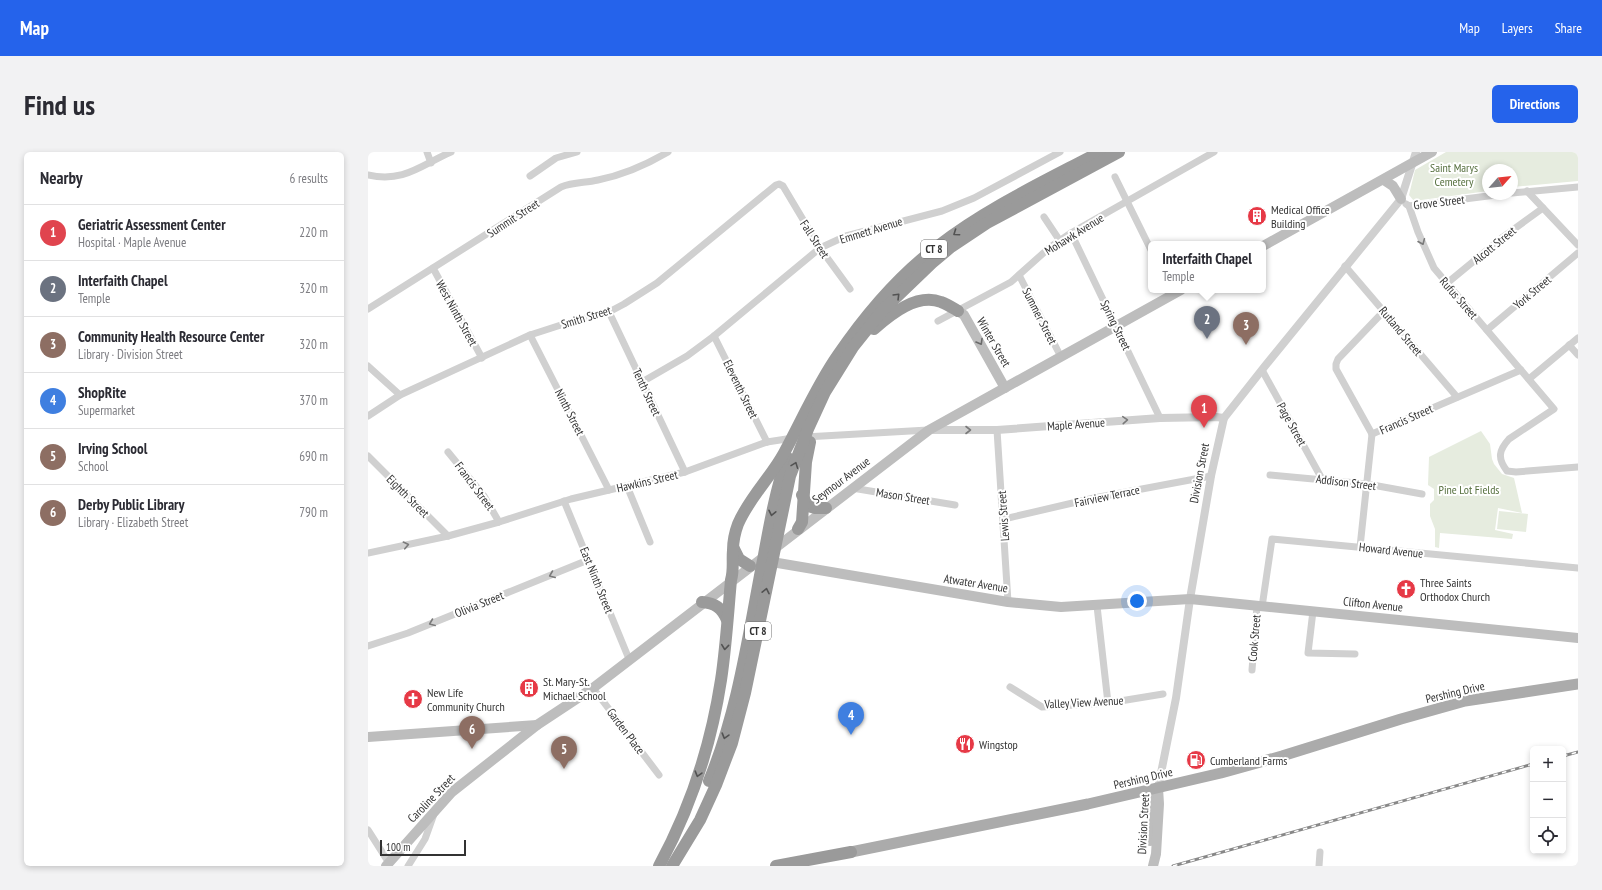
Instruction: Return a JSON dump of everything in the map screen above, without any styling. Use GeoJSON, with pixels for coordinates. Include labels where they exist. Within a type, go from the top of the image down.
{"type":"FeatureCollection","features":[{"type":"Feature","properties":{"kind":"highway","name":"CT 8"},"geometry":{"type":"LineString","coordinates":[[666,864],[694,815],[710,779],[724,739],[737,692],[780,478],[792,443],[812,397],[837,356],[866,317],[891,288],[922,258],[982,216],[1100,152]]}},
{"type":"Feature","properties":{"kind":"highway","name":"CT 8"},"geometry":{"type":"LineString","coordinates":[[666,864],[703,813],[716,785],[732,743],[745,693],[790,476],[808,429],[825,392],[853,347],[881,312],[913,279],[951,247],[1002,214],[1119,152]]}},
{"type":"Feature","properties":{"kind":"highway"},"geometry":{"type":"LineString","coordinates":[[853,347],[886,319],[914,303],[923,300],[937,301],[958,311]]}},
{"type":"Feature","properties":{"kind":"highway"},"geometry":{"type":"LineString","coordinates":[[798,529],[802,522],[802,495],[809,445],[825,392]]}},
{"type":"Feature","properties":{"kind":"highway"},"geometry":{"type":"LineString","coordinates":[[666,864],[696,784],[711,729],[721,680],[731,580],[734,568],[733,546],[737,529],[742,515],[784,453],[812,397]]}},
{"type":"Feature","properties":{"kind":"highway"},"geometry":{"type":"LineString","coordinates":[[802,495],[808,506],[815,508],[826,508]]}},
{"type":"Feature","properties":{"kind":"highway"},"geometry":{"type":"LineString","coordinates":[[733,546],[739,559],[755,563]]}},
{"type":"Feature","properties":{"kind":"highway"},"geometry":{"type":"LineString","coordinates":[[702,602],[720,607],[728,620]]}},
{"type":"Feature","properties":{"kind":"highway"},"geometry":{"type":"LineString","coordinates":[[776,866],[851,852]]}},
{"type":"Feature","properties":{"kind":"highway"},"geometry":{"type":"LineString","coordinates":[[812,866],[851,852]]}},
{"type":"Feature","properties":{"kind":"main road"},"geometry":{"type":"LineString","coordinates":[[1266,244],[1413,164],[1432,152]]}},
{"type":"Feature","properties":{"kind":"main road"},"geometry":{"type":"LineString","coordinates":[[1384,180],[1395,188],[1405,202]]}},
{"type":"Feature","properties":{"kind":"main road","name":"Seymour Avenue"},"geometry":{"type":"LineString","coordinates":[[537,724],[593,688],[702,602],[929,430],[1173,293]]}},
{"type":"Feature","properties":{"kind":"main road","name":"Winter Street"},"geometry":{"type":"LineString","coordinates":[[958,311],[964,315],[1006,388]]}},
{"type":"Feature","properties":{"kind":"main road","name":"Atwater Avenue"},"geometry":{"type":"LineString","coordinates":[[755,563],[780,563],[1008,602],[1061,607],[1097,606],[1190,599]]}},
{"type":"Feature","properties":{"kind":"main road","name":"Clifton Avenue"},"geometry":{"type":"LineString","coordinates":[[1190,599],[1578,638]]}},
{"type":"Feature","properties":{"kind":"main road","name":"Pershing Drive"},"geometry":{"type":"LineString","coordinates":[[851,852],[1088,804],[1221,773],[1460,703],[1487,697],[1578,684]]}},
{"type":"Feature","properties":{"kind":"main road"},"geometry":{"type":"LineString","coordinates":[[368,737],[537,724]]}},
{"type":"Feature","properties":{"kind":"main road","name":"Caroline Street"},"geometry":{"type":"LineString","coordinates":[[387,864],[452,792],[537,724]]}},
{"type":"Feature","properties":{"kind":"main road","name":"Division Street"},"geometry":{"type":"LineString","coordinates":[[1154,864],[1150,852],[1152,803],[1154,794],[1158,788]]}},
{"type":"Feature","properties":{"kind":"street"},"geometry":{"type":"LineString","coordinates":[[427,152],[431,163]]}},
{"type":"Feature","properties":{"kind":"street"},"geometry":{"type":"LineString","coordinates":[[368,175],[391,178],[404,175],[451,152]]}},
{"type":"Feature","properties":{"kind":"street"},"geometry":{"type":"LineString","coordinates":[[530,176],[556,158],[577,152]]}},
{"type":"Feature","properties":{"kind":"street","name":"Summit Street"},"geometry":{"type":"LineString","coordinates":[[368,309],[561,187],[573,183],[619,175],[649,163],[668,152]]}},
{"type":"Feature","properties":{"kind":"street","name":"Emmett Avenue"},"geometry":{"type":"LineString","coordinates":[[642,382],[687,356],[714,336],[820,248],[846,236],[942,211],[974,198],[1060,152]]}},
{"type":"Feature","properties":{"kind":"street","name":"Mohawk Avenue"},"geometry":{"type":"LineString","coordinates":[[938,321],[1011,282],[1043,252],[1071,233],[1214,152]]}},
{"type":"Feature","properties":{"kind":"street","name":"Division Street"},"geometry":{"type":"LineString","coordinates":[[1158,788],[1176,698],[1210,476],[1224,418],[1345,266],[1405,202],[1416,152]]}},
{"type":"Feature","properties":{"kind":"street"},"geometry":{"type":"LineString","coordinates":[[1115,177],[1148,244]]}},
{"type":"Feature","properties":{"kind":"street","name":"Smith Street"},"geometry":{"type":"LineString","coordinates":[[368,416],[400,395],[530,335],[609,312],[643,293],[657,283],[772,188],[779,184],[783,186]]}},
{"type":"Feature","properties":{"kind":"street","name":"Fall Street"},"geometry":{"type":"LineString","coordinates":[[783,186],[820,248],[850,289]]}},
{"type":"Feature","properties":{"kind":"street"},"geometry":{"type":"LineString","coordinates":[[1518,192],[1578,187]]}},
{"type":"Feature","properties":{"kind":"street"},"geometry":{"type":"LineString","coordinates":[[1527,191],[1578,244]]}},
{"type":"Feature","properties":{"kind":"street","name":"Grove Street"},"geometry":{"type":"LineString","coordinates":[[1405,202],[1482,196]]}},
{"type":"Feature","properties":{"kind":"street","name":"Rufus Street"},"geometry":{"type":"LineString","coordinates":[[1405,202],[1434,268],[1446,284],[1554,409],[1509,439],[1503,445],[1500,453],[1503,466],[1507,471],[1516,472],[1578,467]]}},
{"type":"Feature","properties":{"kind":"street","name":"Alcott Street"},"geometry":{"type":"LineString","coordinates":[[1446,284],[1503,237],[1542,208]]}},
{"type":"Feature","properties":{"kind":"street"},"geometry":{"type":"LineString","coordinates":[[1044,217],[1060,241]]}},
{"type":"Feature","properties":{"kind":"street","name":"Spring Street"},"geometry":{"type":"LineString","coordinates":[[1071,233],[1160,418]]}},
{"type":"Feature","properties":{"kind":"street","name":"York Street"},"geometry":{"type":"LineString","coordinates":[[1487,330],[1578,253]]}},
{"type":"Feature","properties":{"kind":"street","name":"Rutland Street"},"geometry":{"type":"LineString","coordinates":[[1345,266],[1457,397]]}},
{"type":"Feature","properties":{"kind":"street","name":"West Ninth Street"},"geometry":{"type":"LineString","coordinates":[[433,268],[482,358]]}},
{"type":"Feature","properties":{"kind":"street","name":"Summer Street"},"geometry":{"type":"LineString","coordinates":[[1019,275],[1061,357]]}},
{"type":"Feature","properties":{"kind":"street"},"geometry":{"type":"LineString","coordinates":[[1372,434],[1336,369],[1336,364],[1338,359],[1384,311]]}},
{"type":"Feature","properties":{"kind":"street","name":"Tenth Street"},"geometry":{"type":"LineString","coordinates":[[609,312],[685,472]]}},
{"type":"Feature","properties":{"kind":"street","name":"Ninth Street"},"geometry":{"type":"LineString","coordinates":[[530,335],[609,490]]}},
{"type":"Feature","properties":{"kind":"street","name":"Eleventh Street"},"geometry":{"type":"LineString","coordinates":[[714,336],[770,441]]}},
{"type":"Feature","properties":{"kind":"street"},"geometry":{"type":"LineString","coordinates":[[1529,379],[1578,338]]}},
{"type":"Feature","properties":{"kind":"street"},"geometry":{"type":"LineString","coordinates":[[1569,345],[1578,355]]}},
{"type":"Feature","properties":{"kind":"street"},"geometry":{"type":"LineString","coordinates":[[368,366],[400,395]]}},
{"type":"Feature","properties":{"kind":"street","name":"Page Street"},"geometry":{"type":"LineString","coordinates":[[1262,370],[1322,479]]}},
{"type":"Feature","properties":{"kind":"street","name":"Francis Street"},"geometry":{"type":"LineString","coordinates":[[1360,547],[1372,434],[1521,370]]}},
{"type":"Feature","properties":{"kind":"street","name":"Maple Avenue"},"geometry":{"type":"LineString","coordinates":[[929,430],[997,430],[1160,418],[1224,418]]}},
{"type":"Feature","properties":{"kind":"street","name":"Hawkins Street"},"geometry":{"type":"LineString","coordinates":[[368,553],[448,536],[500,522],[564,501],[685,472],[770,441],[929,430]]}},
{"type":"Feature","properties":{"kind":"street","name":"Lewis Street"},"geometry":{"type":"LineString","coordinates":[[997,430],[1004,519],[1008,602]]}},
{"type":"Feature","properties":{"kind":"street","name":"Francis Street"},"geometry":{"type":"LineString","coordinates":[[448,452],[484,496],[500,522]]}},
{"type":"Feature","properties":{"kind":"street","name":"Eighth Street"},"geometry":{"type":"LineString","coordinates":[[368,456],[448,536]]}},
{"type":"Feature","properties":{"kind":"street","name":"Addison Street"},"geometry":{"type":"LineString","coordinates":[[1270,475],[1366,484],[1422,494]]}},
{"type":"Feature","properties":{"kind":"street","name":"Fairview Terrace"},"geometry":{"type":"LineString","coordinates":[[1004,519],[1094,498],[1210,476]]}},
{"type":"Feature","properties":{"kind":"street"},"geometry":{"type":"LineString","coordinates":[[627,486],[650,542]]}},
{"type":"Feature","properties":{"kind":"street","name":"Mason Street"},"geometry":{"type":"LineString","coordinates":[[852,488],[955,505]]}},
{"type":"Feature","properties":{"kind":"street","name":"East Ninth Street"},"geometry":{"type":"LineString","coordinates":[[564,501],[629,659]]}},
{"type":"Feature","properties":{"kind":"street","name":"Howard Avenue"},"geometry":{"type":"LineString","coordinates":[[1259,606],[1272,539],[1578,568]]}},
{"type":"Feature","properties":{"kind":"street","name":"Olivia Street"},"geometry":{"type":"LineString","coordinates":[[368,646],[408,633],[588,560]]}},
{"type":"Feature","properties":{"kind":"street"},"geometry":{"type":"LineString","coordinates":[[1097,606],[1108,703]]}},
{"type":"Feature","properties":{"kind":"street","name":"Cook Street"},"geometry":{"type":"LineString","coordinates":[[1252,670],[1259,606]]}},
{"type":"Feature","properties":{"kind":"street"},"geometry":{"type":"LineString","coordinates":[[1313,611],[1308,653],[1355,654]]}},
{"type":"Feature","properties":{"kind":"street","name":"Valley View Avenue"},"geometry":{"type":"LineString","coordinates":[[1010,687],[1042,707],[1108,703],[1163,694]]}},
{"type":"Feature","properties":{"kind":"street","name":"Garden Place"},"geometry":{"type":"LineString","coordinates":[[593,688],[659,775]]}},
{"type":"Feature","properties":{"kind":"street"},"geometry":{"type":"LineString","coordinates":[[408,866],[425,839],[436,810]]}},
{"type":"Feature","properties":{"kind":"street"},"geometry":{"type":"LineString","coordinates":[[368,830],[387,864]]}},
{"type":"Feature","properties":{"kind":"street"},"geometry":{"type":"LineString","coordinates":[[1318,866],[1320,852]]}},
{"type":"Feature","properties":{"kind":"green space","name":"Saint Marys Cemetery"},"geometry":{"type":"Polygon","coordinates":[[[1446,152],[1578,152],[1578,181],[1518,186],[1518,164],[1482,164],[1482,192],[1414,201],[1409,195],[1415,170],[1446,152]]]}},
{"type":"Feature","properties":{"kind":"green space","name":"Pine Lot Fields"},"geometry":{"type":"Polygon","coordinates":[[[1481,431],[1490,444],[1494,464],[1502,474],[1514,478],[1522,513],[1498,508],[1495,530],[1513,534],[1512,539],[1440,533],[1439,548],[1435,547],[1435,529],[1430,516],[1430,504],[1434,500],[1434,489],[1428,485],[1429,457],[1481,431]]]}},
{"type":"Feature","properties":{"kind":"green space"},"geometry":{"type":"Polygon","coordinates":[[[1499,511],[1528,514],[1526,532],[1497,529],[1499,511]]]}},
{"type":"Feature","properties":{"kind":"railway"},"geometry":{"type":"LineString","coordinates":[[1566,755],[1578,752]]}},
{"type":"Feature","properties":{"kind":"railway"},"geometry":{"type":"LineString","coordinates":[[1173,866],[1530,765]]}},
{"type":"Feature","properties":{"kind":"place","name":"Medical Office Building"},"geometry":{"type":"Point","coordinates":[1257,216]}},
{"type":"Feature","properties":{"kind":"place","name":"Interfaith Chapel"},"geometry":{"type":"Point","coordinates":[1207,339]}},
{"type":"Feature","properties":{"kind":"place","name":"Community Health Resource Center"},"geometry":{"type":"Point","coordinates":[1246,345]}},
{"type":"Feature","properties":{"kind":"place","name":"Geriatric Assessment Center"},"geometry":{"type":"Point","coordinates":[1204,428]}},
{"type":"Feature","properties":{"kind":"place","name":"Three Saints Orthodox Church"},"geometry":{"type":"Point","coordinates":[1406,589]}},
{"type":"Feature","properties":{"kind":"place","name":"St. Mary-St. Michael School"},"geometry":{"type":"Point","coordinates":[529,688]}},
{"type":"Feature","properties":{"kind":"place","name":"New Life Community Church"},"geometry":{"type":"Point","coordinates":[413,699]}},
{"type":"Feature","properties":{"kind":"place","name":"ShopRite"},"geometry":{"type":"Point","coordinates":[851,735]}},
{"type":"Feature","properties":{"kind":"place","name":"Wingstop"},"geometry":{"type":"Point","coordinates":[965,744]}},
{"type":"Feature","properties":{"kind":"place","name":"Derby Public Library"},"geometry":{"type":"Point","coordinates":[472,749]}},
{"type":"Feature","properties":{"kind":"place","name":"Cumberland Farms"},"geometry":{"type":"Point","coordinates":[1196,760]}},
{"type":"Feature","properties":{"kind":"place","name":"Irving School"},"geometry":{"type":"Point","coordinates":[564,769]}}]}
